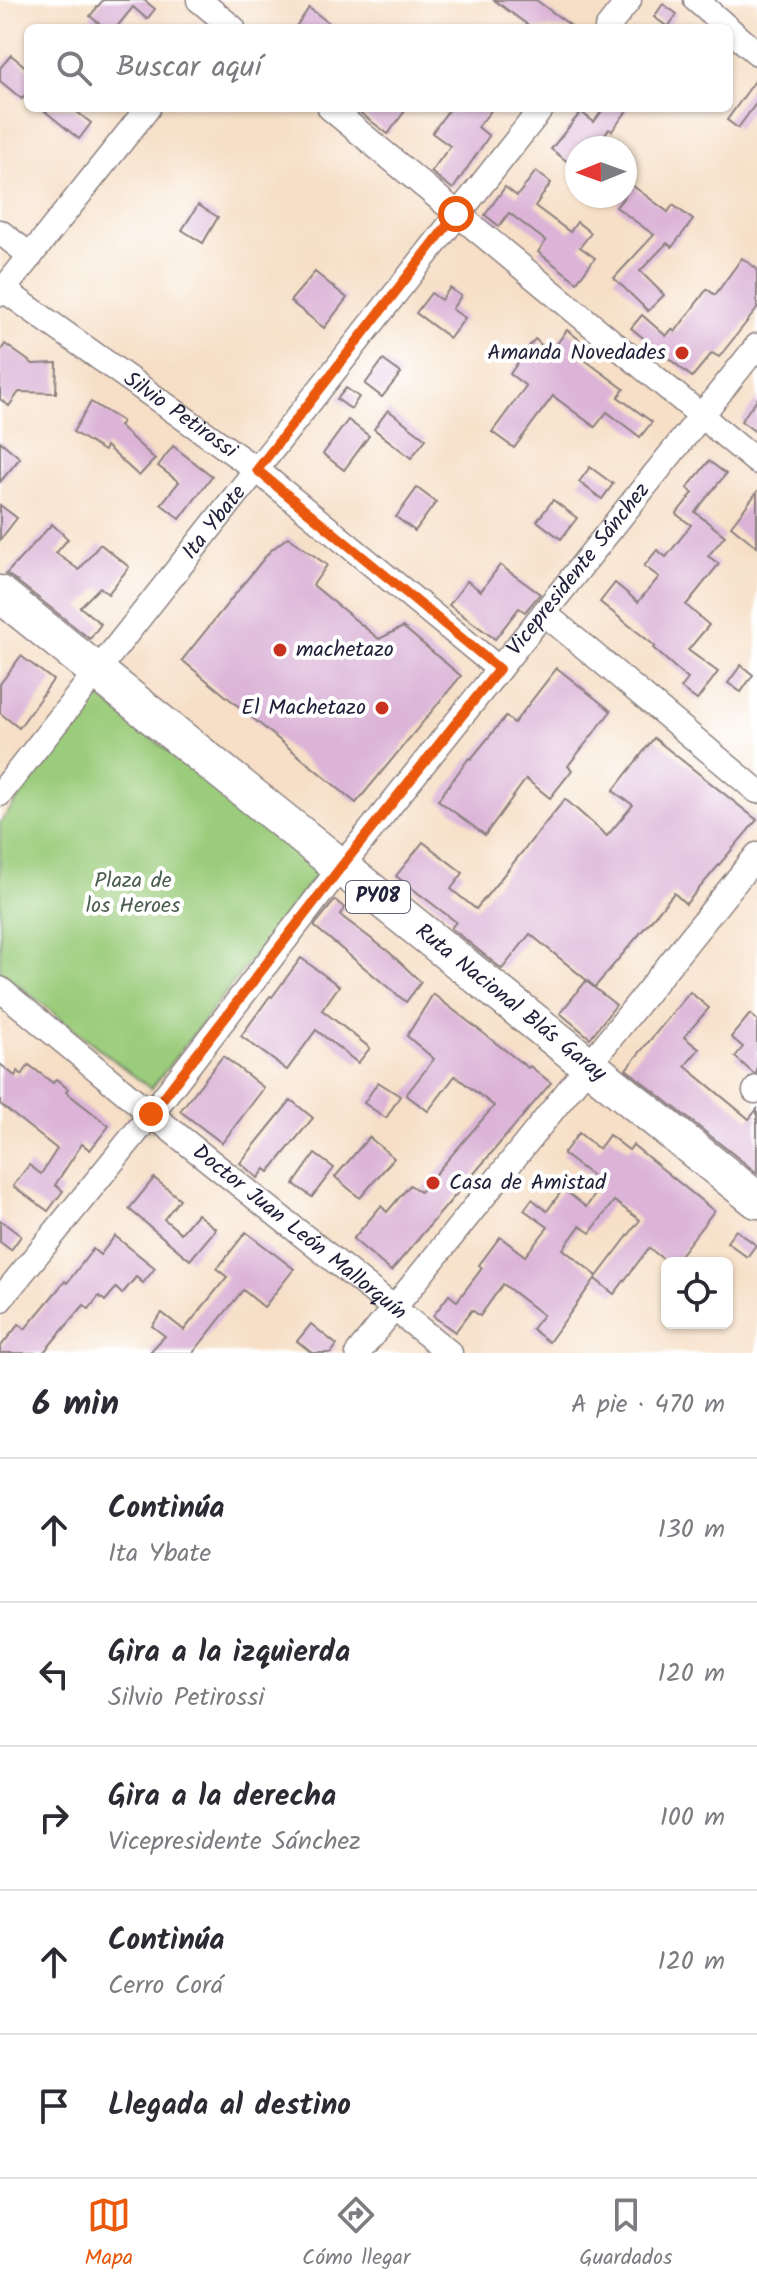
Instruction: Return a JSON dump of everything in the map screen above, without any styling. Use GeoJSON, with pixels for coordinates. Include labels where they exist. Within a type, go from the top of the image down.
{"type":"FeatureCollection","features":[{"type":"Feature","properties":{"kind":"highway","name":"Ruta Nacional Blás Garay"},"geometry":{"type":"LineString","coordinates":[[0,594],[757,1200]]}},
{"type":"Feature","properties":{"kind":"street"},"geometry":{"type":"LineString","coordinates":[[199,0],[225,18]]}},
{"type":"Feature","properties":{"kind":"street"},"geometry":{"type":"LineString","coordinates":[[610,24],[629,0]]}},
{"type":"Feature","properties":{"kind":"street"},"geometry":{"type":"LineString","coordinates":[[696,0],[724,24]]}},
{"type":"Feature","properties":{"kind":"street"},"geometry":{"type":"LineString","coordinates":[[733,32],[757,53]]}},
{"type":"Feature","properties":{"kind":"street"},"geometry":{"type":"LineString","coordinates":[[2,292],[145,112]]}},
{"type":"Feature","properties":{"kind":"street"},"geometry":{"type":"LineString","coordinates":[[335,112],[757,462]]}},
{"type":"Feature","properties":{"kind":"street","name":"Ita Ybate"},"geometry":{"type":"LineString","coordinates":[[0,794],[539,112]]}},
{"type":"Feature","properties":{"kind":"street"},"geometry":{"type":"LineString","coordinates":[[0,232],[31,256]]}},
{"type":"Feature","properties":{"kind":"street","name":"Silvio Petirossi"},"geometry":{"type":"LineString","coordinates":[[2,292],[257,470],[499,669]]}},
{"type":"Feature","properties":{"kind":"street","name":"Vicepresidente Sánchez"},"geometry":{"type":"LineString","coordinates":[[0,1300],[151,1114],[341,867],[757,346]]}},
{"type":"Feature","properties":{"kind":"street"},"geometry":{"type":"LineString","coordinates":[[544,613],[757,791]]}},
{"type":"Feature","properties":{"kind":"street"},"geometry":{"type":"LineString","coordinates":[[358,1353],[755,861]]}},
{"type":"Feature","properties":{"kind":"street","name":"Doctor Juan León Mallorquín"},"geometry":{"type":"LineString","coordinates":[[0,989],[450,1353]]}},
{"type":"Feature","properties":{"kind":"green space","name":"Plaza de los Heroes"},"geometry":{"type":"Polygon","coordinates":[[[98,696],[320,870],[151,1089],[0,971],[0,823],[98,696]]]}},
{"type":"Feature","properties":{"kind":"building"},"geometry":{"type":"Polygon","coordinates":[[[103,0],[144,0],[155,9],[147,19],[133,7],[119,24],[100,24],[90,16],[103,0]]]}},
{"type":"Feature","properties":{"kind":"building"},"geometry":{"type":"Polygon","coordinates":[[[494,0],[536,0],[569,24],[527,24],[494,0]]]}},
{"type":"Feature","properties":{"kind":"building"},"geometry":{"type":"Polygon","coordinates":[[[663,4],[677,14],[670,24],[664,24],[654,17],[663,4]]]}},
{"type":"Feature","properties":{"kind":"building"},"geometry":{"type":"Polygon","coordinates":[[[309,8],[331,24],[298,24],[309,8]]]}},
{"type":"Feature","properties":{"kind":"building"},"geometry":{"type":"Polygon","coordinates":[[[11,55],[24,66],[22,99],[0,81],[0,68],[11,55]]]}},
{"type":"Feature","properties":{"kind":"building"},"geometry":{"type":"Polygon","coordinates":[[[757,78],[757,102],[738,128],[727,120],[757,78]]]}},
{"type":"Feature","properties":{"kind":"building"},"geometry":{"type":"Polygon","coordinates":[[[46,112],[77,112],[91,123],[79,139],[46,112]]]}},
{"type":"Feature","properties":{"kind":"building"},"geometry":{"type":"Polygon","coordinates":[[[359,112],[404,112],[388,134],[359,112]]]}},
{"type":"Feature","properties":{"kind":"building"},"geometry":{"type":"Polygon","coordinates":[[[447,112],[490,112],[478,127],[489,136],[453,189],[431,172],[450,146],[432,133],[447,112]]]}},
{"type":"Feature","properties":{"kind":"building"},"geometry":{"type":"Polygon","coordinates":[[[581,112],[594,122],[601,112],[626,112],[612,131],[609,129],[604,136],[565,136],[565,160],[551,149],[581,112]]]}},
{"type":"Feature","properties":{"kind":"building"},"geometry":{"type":"Polygon","coordinates":[[[536,171],[551,183],[535,206],[570,232],[577,222],[591,233],[580,247],[595,258],[577,282],[538,252],[546,241],[509,213],[499,226],[485,215],[505,187],[517,196],[536,171]]]}},
{"type":"Feature","properties":{"kind":"building"},"geometry":{"type":"Polygon","coordinates":[[[637,189],[668,212],[673,205],[693,220],[672,247],[667,243],[640,271],[664,295],[648,311],[614,278],[654,235],[617,208],[637,208],[637,189]]]}},
{"type":"Feature","properties":{"kind":"building"},"geometry":{"type":"Polygon","coordinates":[[[198,205],[218,217],[203,243],[182,230],[198,205]]]}},
{"type":"Feature","properties":{"kind":"building"},"geometry":{"type":"Polygon","coordinates":[[[742,258],[757,269],[757,309],[719,357],[712,353],[692,377],[631,328],[642,315],[666,336],[672,329],[675,332],[707,289],[715,295],[742,258]]]}},
{"type":"Feature","properties":{"kind":"building"},"geometry":{"type":"Polygon","coordinates":[[[315,272],[347,298],[324,328],[290,301],[315,272]]]}},
{"type":"Feature","properties":{"kind":"building"},"geometry":{"type":"Polygon","coordinates":[[[450,288],[461,296],[452,309],[465,318],[450,338],[416,313],[431,293],[441,300],[450,288]]]}},
{"type":"Feature","properties":{"kind":"building"},"geometry":{"type":"Polygon","coordinates":[[[567,330],[589,347],[581,357],[624,389],[618,397],[652,422],[640,437],[607,412],[595,427],[553,396],[514,448],[492,432],[526,386],[510,374],[527,349],[535,339],[546,349],[549,345],[553,349],[567,330]]]}},
{"type":"Feature","properties":{"kind":"building"},"geometry":{"type":"Polygon","coordinates":[[[5,344],[33,364],[57,363],[56,393],[19,392],[9,406],[0,399],[0,352],[5,344]]]}},
{"type":"Feature","properties":{"kind":"building"},"geometry":{"type":"Polygon","coordinates":[[[383,360],[401,373],[382,397],[365,384],[383,360]]]}},
{"type":"Feature","properties":{"kind":"building"},"geometry":{"type":"Polygon","coordinates":[[[346,388],[359,397],[351,409],[337,399],[346,388]]]}},
{"type":"Feature","properties":{"kind":"building"},"geometry":{"type":"Polygon","coordinates":[[[757,399],[757,433],[741,421],[757,399]]]}},
{"type":"Feature","properties":{"kind":"building"},"geometry":{"type":"Polygon","coordinates":[[[91,402],[122,421],[119,426],[155,459],[139,476],[106,446],[104,451],[73,432],[91,402]]]}},
{"type":"Feature","properties":{"kind":"building"},"geometry":{"type":"Polygon","coordinates":[[[388,410],[426,439],[411,458],[374,429],[388,410]]]}},
{"type":"Feature","properties":{"kind":"building"},"geometry":{"type":"Polygon","coordinates":[[[348,420],[369,436],[344,470],[323,454],[348,420]]]}},
{"type":"Feature","properties":{"kind":"building"},"geometry":{"type":"Polygon","coordinates":[[[0,441],[20,458],[0,482],[0,441]]]}},
{"type":"Feature","properties":{"kind":"building"},"geometry":{"type":"Polygon","coordinates":[[[173,446],[212,476],[180,519],[161,504],[179,482],[158,466],[173,446]]]}},
{"type":"Feature","properties":{"kind":"building"},"geometry":{"type":"Polygon","coordinates":[[[709,461],[726,474],[695,512],[725,536],[708,556],[719,564],[686,605],[709,625],[688,650],[718,672],[697,700],[681,688],[688,679],[653,648],[655,646],[600,602],[615,583],[638,602],[659,577],[644,566],[657,550],[666,557],[691,525],[676,514],[693,493],[687,488],[709,461]]]}},
{"type":"Feature","properties":{"kind":"building"},"geometry":{"type":"Polygon","coordinates":[[[590,467],[613,484],[602,499],[579,482],[590,467]]]}},
{"type":"Feature","properties":{"kind":"building"},"geometry":{"type":"Polygon","coordinates":[[[417,488],[436,502],[415,531],[396,517],[417,488]]]}},
{"type":"Feature","properties":{"kind":"building"},"geometry":{"type":"Polygon","coordinates":[[[757,492],[757,547],[731,526],[757,492]]]}},
{"type":"Feature","properties":{"kind":"building"},"geometry":{"type":"Polygon","coordinates":[[[553,500],[577,518],[561,539],[537,521],[553,500]]]}},
{"type":"Feature","properties":{"kind":"building"},"geometry":{"type":"Polygon","coordinates":[[[0,505],[17,518],[0,540],[0,505]]]}},
{"type":"Feature","properties":{"kind":"building"},"geometry":{"type":"Polygon","coordinates":[[[52,524],[68,539],[56,553],[79,570],[100,544],[129,567],[108,594],[100,587],[80,607],[101,624],[90,639],[6,574],[52,524]]]}},
{"type":"Feature","properties":{"kind":"building"},"geometry":{"type":"Polygon","coordinates":[[[288,537],[327,565],[313,585],[379,639],[403,627],[461,676],[356,803],[182,660],[270,551],[288,537]]]}},
{"type":"Feature","properties":{"kind":"building"},"geometry":{"type":"Polygon","coordinates":[[[500,565],[540,594],[525,612],[519,608],[495,639],[449,605],[467,581],[481,591],[500,565]]]}},
{"type":"Feature","properties":{"kind":"building"},"geometry":{"type":"Polygon","coordinates":[[[21,656],[53,680],[19,728],[0,713],[0,684],[21,656]]]}},
{"type":"Feature","properties":{"kind":"building"},"geometry":{"type":"Polygon","coordinates":[[[741,665],[753,675],[741,692],[728,683],[741,665]]]}},
{"type":"Feature","properties":{"kind":"building"},"geometry":{"type":"Polygon","coordinates":[[[557,668],[611,711],[568,766],[572,770],[550,798],[526,779],[485,835],[438,800],[506,716],[514,723],[557,668]]]}},
{"type":"Feature","properties":{"kind":"building"},"geometry":{"type":"Polygon","coordinates":[[[654,738],[757,820],[686,904],[674,893],[595,987],[530,934],[502,969],[451,928],[456,922],[396,876],[423,842],[463,873],[451,889],[476,909],[565,799],[607,836],[633,805],[613,791],[654,738]]]}},
{"type":"Feature","properties":{"kind":"building"},"geometry":{"type":"Polygon","coordinates":[[[335,900],[345,908],[340,915],[389,952],[421,982],[406,1002],[314,926],[335,900]]]}},
{"type":"Feature","properties":{"kind":"building"},"geometry":{"type":"Polygon","coordinates":[[[301,958],[339,986],[322,1010],[370,1048],[358,1063],[316,1030],[287,1070],[241,1036],[301,958]]]}},
{"type":"Feature","properties":{"kind":"building"},"geometry":{"type":"Polygon","coordinates":[[[586,981],[616,1005],[590,1038],[560,1013],[586,981]]]}},
{"type":"Feature","properties":{"kind":"building"},"geometry":{"type":"Polygon","coordinates":[[[690,992],[709,1008],[684,1037],[699,1049],[685,1066],[749,1119],[757,1109],[757,1173],[626,1069],[690,992]]]}},
{"type":"Feature","properties":{"kind":"building"},"geometry":{"type":"Polygon","coordinates":[[[433,994],[551,1083],[391,1271],[353,1239],[381,1206],[387,1212],[410,1185],[420,1192],[494,1106],[455,1076],[428,1111],[406,1095],[434,1059],[407,1036],[433,994]]]}},
{"type":"Feature","properties":{"kind":"building"},"geometry":{"type":"Polygon","coordinates":[[[750,1014],[757,1020],[757,1073],[754,1074],[735,1057],[743,1047],[731,1037],[750,1014]]]}},
{"type":"Feature","properties":{"kind":"building"},"geometry":{"type":"Polygon","coordinates":[[[223,1056],[264,1088],[222,1143],[180,1111],[223,1056]]]}},
{"type":"Feature","properties":{"kind":"building"},"geometry":{"type":"Polygon","coordinates":[[[0,1064],[15,1076],[18,1071],[22,1075],[29,1065],[53,1083],[56,1079],[68,1089],[66,1092],[109,1126],[90,1150],[82,1144],[55,1185],[63,1191],[48,1211],[13,1186],[29,1165],[41,1174],[57,1149],[0,1104],[0,1064]]]}},
{"type":"Feature","properties":{"kind":"building"},"geometry":{"type":"Polygon","coordinates":[[[378,1082],[400,1096],[386,1118],[364,1103],[378,1082]]]}},
{"type":"Feature","properties":{"kind":"building"},"geometry":{"type":"Polygon","coordinates":[[[291,1100],[313,1118],[269,1172],[265,1169],[258,1178],[240,1163],[291,1100]]]}},
{"type":"Feature","properties":{"kind":"building"},"geometry":{"type":"Polygon","coordinates":[[[579,1133],[599,1149],[609,1135],[629,1150],[633,1145],[714,1211],[679,1257],[661,1257],[649,1248],[614,1294],[595,1279],[640,1220],[614,1201],[590,1233],[580,1226],[563,1249],[597,1276],[549,1342],[532,1329],[543,1315],[503,1284],[480,1316],[472,1310],[455,1332],[433,1316],[449,1295],[457,1301],[500,1237],[525,1256],[548,1227],[524,1210],[532,1199],[547,1211],[563,1189],[586,1207],[603,1184],[563,1154],[579,1133]]]}},
{"type":"Feature","properties":{"kind":"building"},"geometry":{"type":"Polygon","coordinates":[[[369,1137],[394,1158],[360,1198],[335,1177],[369,1137]]]}},
{"type":"Feature","properties":{"kind":"building"},"geometry":{"type":"Polygon","coordinates":[[[315,1154],[334,1168],[312,1197],[294,1184],[315,1154]]]}},
{"type":"Feature","properties":{"kind":"building"},"geometry":{"type":"Polygon","coordinates":[[[154,1178],[180,1199],[164,1219],[181,1233],[197,1214],[216,1229],[190,1260],[129,1209],[154,1178]]]}},
{"type":"Feature","properties":{"kind":"building"},"geometry":{"type":"Polygon","coordinates":[[[0,1220],[21,1236],[11,1250],[0,1242],[0,1220]]]}},
{"type":"Feature","properties":{"kind":"building"},"geometry":{"type":"Polygon","coordinates":[[[736,1230],[756,1245],[747,1257],[727,1242],[736,1230]]]}},
{"type":"Feature","properties":{"kind":"building"},"geometry":{"type":"Polygon","coordinates":[[[246,1232],[294,1269],[264,1307],[243,1290],[193,1353],[149,1353],[165,1336],[152,1326],[162,1313],[184,1330],[227,1277],[217,1269],[246,1232]]]}},
{"type":"Feature","properties":{"kind":"building"},"geometry":{"type":"Polygon","coordinates":[[[115,1236],[155,1268],[143,1283],[136,1277],[122,1294],[116,1288],[105,1301],[99,1296],[89,1309],[84,1305],[43,1353],[0,1353],[0,1347],[19,1324],[25,1329],[93,1249],[100,1255],[115,1236]]]}},
{"type":"Feature","properties":{"kind":"building"},"geometry":{"type":"Polygon","coordinates":[[[311,1324],[337,1345],[331,1353],[312,1353],[297,1341],[311,1324]]]}},
{"type":"Feature","properties":{"kind":"place","name":"Amanda Novedades"},"geometry":{"type":"Point","coordinates":[682,353]}},
{"type":"Feature","properties":{"kind":"place","name":"machetazo"},"geometry":{"type":"Point","coordinates":[280,650]}},
{"type":"Feature","properties":{"kind":"place","name":"El Machetazo"},"geometry":{"type":"Point","coordinates":[382,708]}},
{"type":"Feature","properties":{"kind":"place","name":"Casa de Amistad"},"geometry":{"type":"Point","coordinates":[433,1183]}},
{"type":"Feature","properties":{"kind":"route"},"geometry":{"type":"LineString","coordinates":[[151,1114],[341,867],[499,669],[257,470],[456,214]]}}]}
